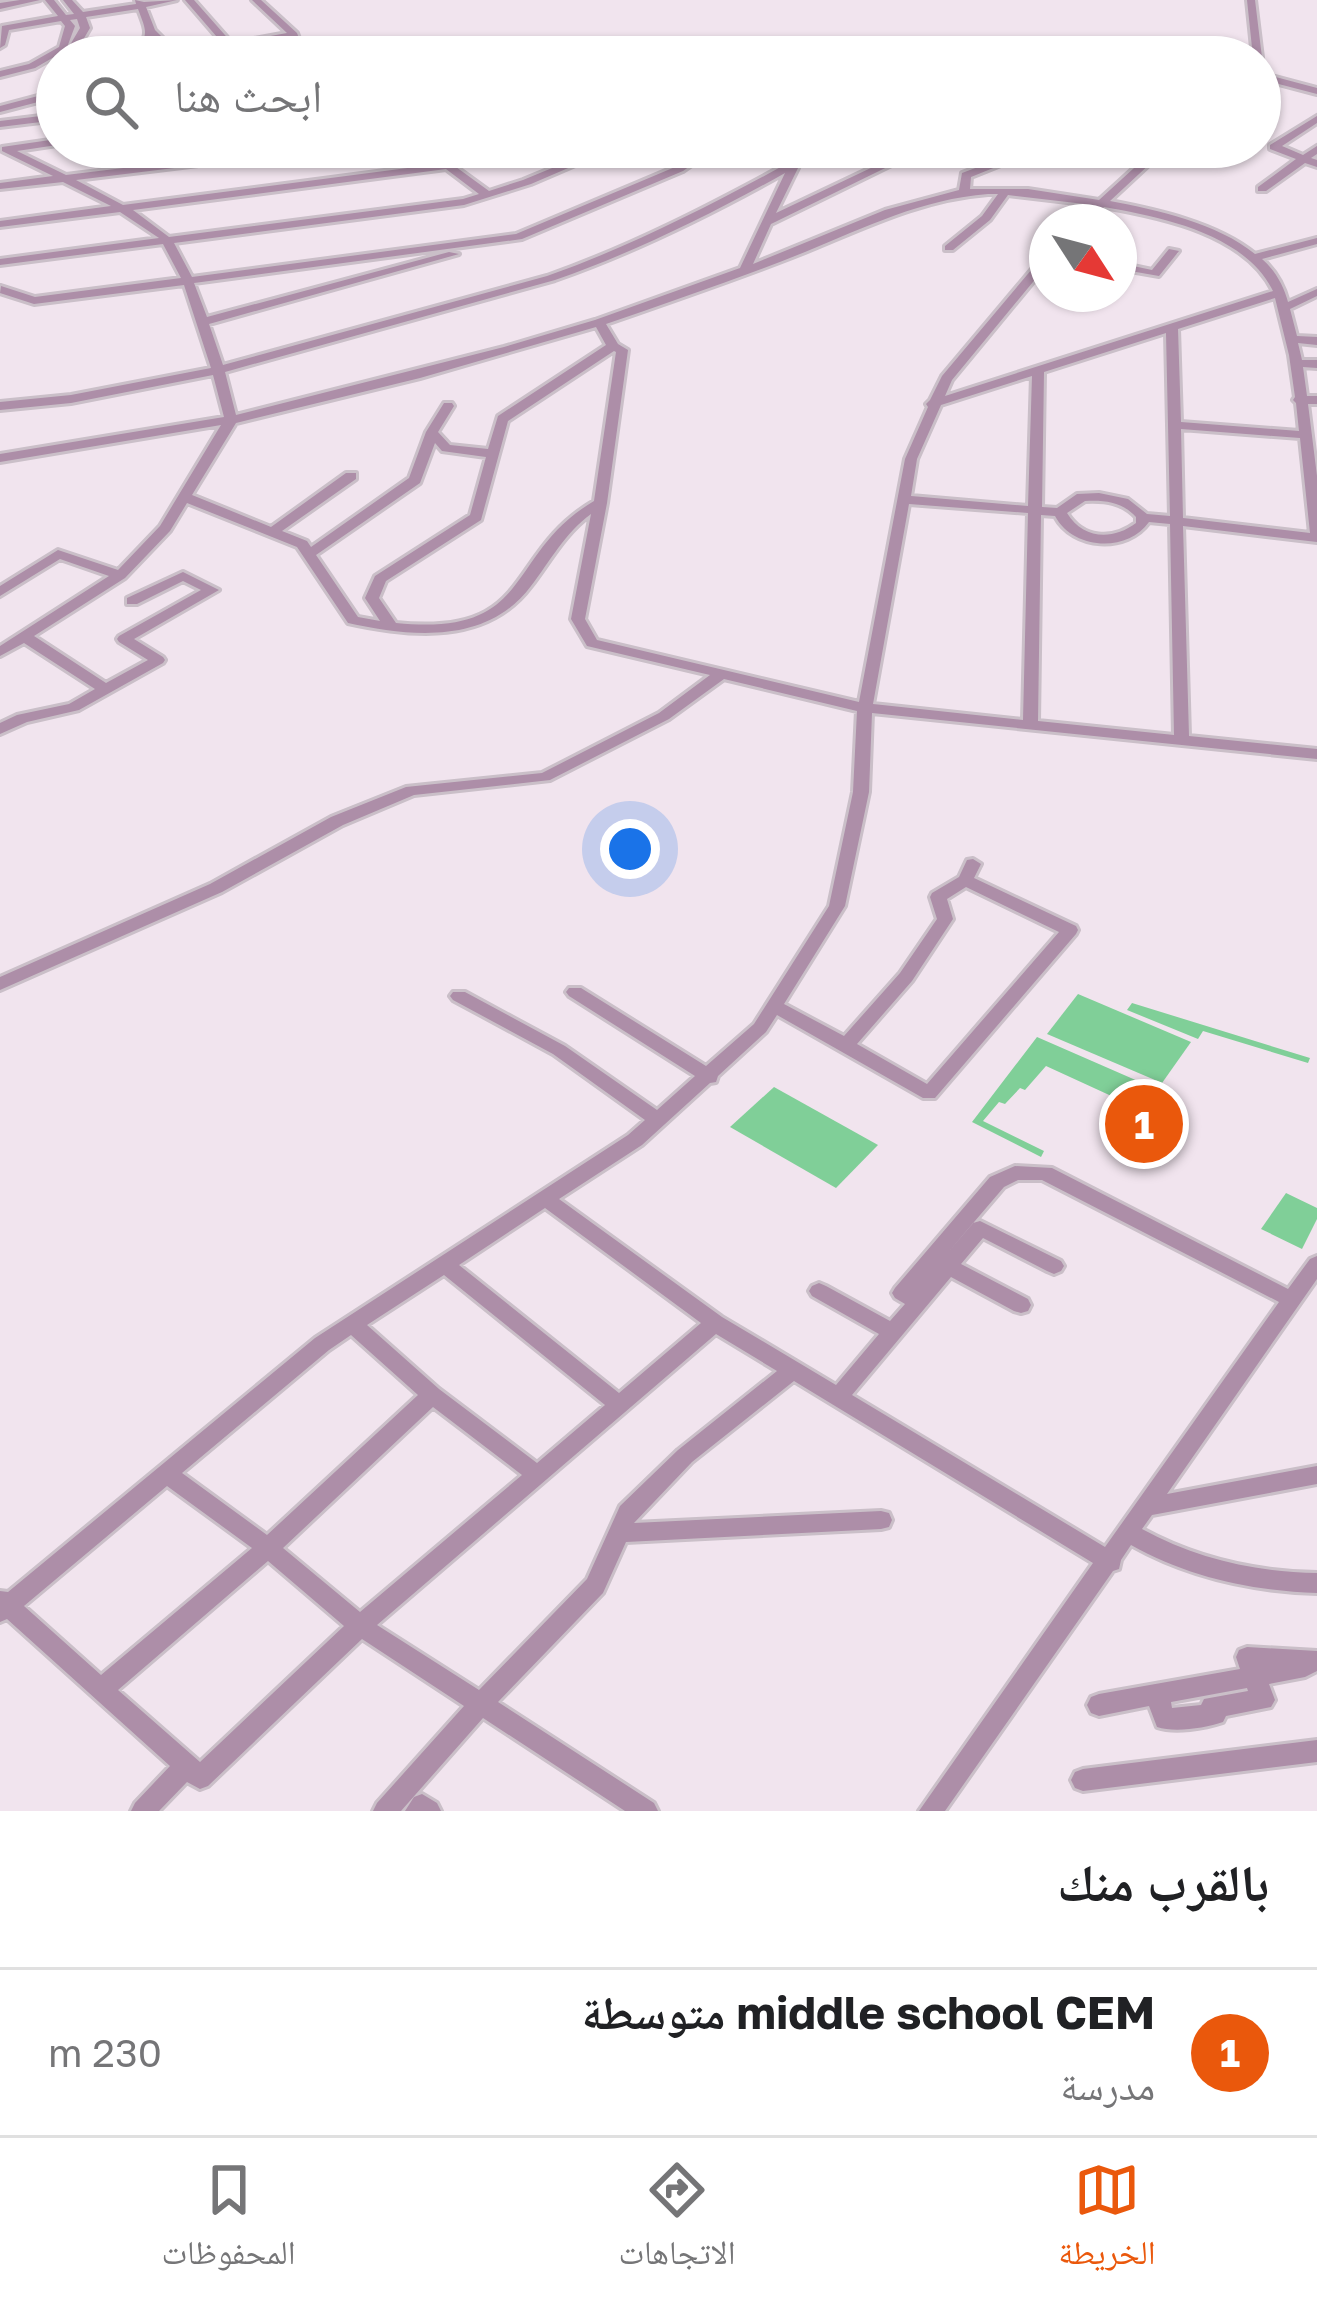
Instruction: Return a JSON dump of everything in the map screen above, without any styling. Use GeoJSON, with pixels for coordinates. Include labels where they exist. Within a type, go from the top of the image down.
{"type":"FeatureCollection","features":[{"type":"Feature","properties":{"kind":"street"},"geometry":{"type":"LineString","coordinates":[[0,5],[36,0]]}},
{"type":"Feature","properties":{"kind":"street"},"geometry":{"type":"LineString","coordinates":[[49,0],[70,36]]}},
{"type":"Feature","properties":{"kind":"street"},"geometry":{"type":"LineString","coordinates":[[67,0],[81,16],[83,36]]}},
{"type":"Feature","properties":{"kind":"street"},"geometry":{"type":"LineString","coordinates":[[0,45],[2,24],[173,0]]}},
{"type":"Feature","properties":{"kind":"street"},"geometry":{"type":"LineString","coordinates":[[188,0],[224,36]]}},
{"type":"Feature","properties":{"kind":"street"},"geometry":{"type":"LineString","coordinates":[[256,0],[294,35]]}},
{"type":"Feature","properties":{"kind":"street"},"geometry":{"type":"LineString","coordinates":[[1251,0],[1255,36]]}},
{"type":"Feature","properties":{"kind":"street"},"geometry":{"type":"LineString","coordinates":[[140,3],[156,36]]}},
{"type":"Feature","properties":{"kind":"street"},"geometry":{"type":"LineString","coordinates":[[150,36],[151,31]]}},
{"type":"Feature","properties":{"kind":"street"},"geometry":{"type":"LineString","coordinates":[[288,36],[294,35]]}},
{"type":"Feature","properties":{"kind":"street"},"geometry":{"type":"LineString","coordinates":[[0,77],[36,64]]}},
{"type":"Feature","properties":{"kind":"street"},"geometry":{"type":"LineString","coordinates":[[0,77],[36,68]]}},
{"type":"Feature","properties":{"kind":"street"},"geometry":{"type":"LineString","coordinates":[[1281,81],[1317,92]]}},
{"type":"Feature","properties":{"kind":"street"},"geometry":{"type":"LineString","coordinates":[[0,109],[36,100]]}},
{"type":"Feature","properties":{"kind":"street"},"geometry":{"type":"LineString","coordinates":[[1281,142],[1317,119]]}},
{"type":"Feature","properties":{"kind":"street"},"geometry":{"type":"LineString","coordinates":[[36,120],[0,126],[7,149],[36,165]]}},
{"type":"Feature","properties":{"kind":"street"},"geometry":{"type":"LineString","coordinates":[[1262,189],[1317,149]]}},
{"type":"Feature","properties":{"kind":"street"},"geometry":{"type":"LineString","coordinates":[[1281,150],[1317,164]]}},
{"type":"Feature","properties":{"kind":"street"},"geometry":{"type":"LineString","coordinates":[[0,652],[120,575],[166,528],[231,420],[221,373],[167,242],[42,168]]}},
{"type":"Feature","properties":{"kind":"street"},"geometry":{"type":"LineString","coordinates":[[0,186],[144,168]]}},
{"type":"Feature","properties":{"kind":"street"},"geometry":{"type":"LineString","coordinates":[[0,224],[433,168]]}},
{"type":"Feature","properties":{"kind":"street"},"geometry":{"type":"LineString","coordinates":[[451,168],[489,196]]}},
{"type":"Feature","properties":{"kind":"street"},"geometry":{"type":"LineString","coordinates":[[0,262],[489,196],[559,168]]}},
{"type":"Feature","properties":{"kind":"street"},"geometry":{"type":"LineString","coordinates":[[200,323],[518,237],[682,168]]}},
{"type":"Feature","properties":{"kind":"street"},"geometry":{"type":"LineString","coordinates":[[0,406],[50,403],[221,373],[604,261],[785,168]]}},
{"type":"Feature","properties":{"kind":"street"},"geometry":{"type":"LineString","coordinates":[[745,268],[792,168]]}},
{"type":"Feature","properties":{"kind":"street"},"geometry":{"type":"LineString","coordinates":[[765,223],[879,168]]}},
{"type":"Feature","properties":{"kind":"street"},"geometry":{"type":"LineString","coordinates":[[964,192],[966,176],[986,168]]}},
{"type":"Feature","properties":{"kind":"street"},"geometry":{"type":"LineString","coordinates":[[1099,202],[1138,168]]}},
{"type":"Feature","properties":{"kind":"street"},"geometry":{"type":"LineString","coordinates":[[0,458],[231,420],[360,390],[599,322],[916,201],[964,192],[1099,202],[1203,230],[1256,257],[1285,299],[1317,536],[1143,518],[1120,500],[1094,496],[1071,501],[1060,512],[907,500]]}},
{"type":"Feature","properties":{"kind":"street"},"geometry":{"type":"LineString","coordinates":[[949,248],[986,218],[1005,192]]}},
{"type":"Feature","properties":{"kind":"street"},"geometry":{"type":"LineString","coordinates":[[2,289],[34,301],[518,237]]}},
{"type":"Feature","properties":{"kind":"street"},"geometry":{"type":"LineString","coordinates":[[1256,257],[1317,241]]}},
{"type":"Feature","properties":{"kind":"street"},"geometry":{"type":"LineString","coordinates":[[1137,270],[1155,274],[1174,251]]}},
{"type":"Feature","properties":{"kind":"street"},"geometry":{"type":"LineString","coordinates":[[715,1323],[360,1626],[200,1778],[3,1605],[352,1324],[546,1199],[658,1120],[760,1028],[837,905],[861,792],[865,708],[911,459],[946,379],[1029,280]]}},
{"type":"Feature","properties":{"kind":"street"},"geometry":{"type":"LineString","coordinates":[[932,404],[1172,326],[1317,292]]}},
{"type":"Feature","properties":{"kind":"street"},"geometry":{"type":"LineString","coordinates":[[599,322],[613,346],[622,350],[578,619],[592,643],[865,708],[1317,754]]}},
{"type":"Feature","properties":{"kind":"street"},"geometry":{"type":"LineString","coordinates":[[1172,326],[1182,741]]}},
{"type":"Feature","properties":{"kind":"street"},"geometry":{"type":"LineString","coordinates":[[1291,339],[1316,340]]}},
{"type":"Feature","properties":{"kind":"street"},"geometry":{"type":"LineString","coordinates":[[392,628],[372,598],[380,579],[476,517],[502,419],[613,346]]}},
{"type":"Feature","properties":{"kind":"street"},"geometry":{"type":"LineString","coordinates":[[1295,367],[1317,368]]}},
{"type":"Feature","properties":{"kind":"street"},"geometry":{"type":"LineString","coordinates":[[1030,725],[1038,370]]}},
{"type":"Feature","properties":{"kind":"street"},"geometry":{"type":"LineString","coordinates":[[1299,400],[1317,400]]}},
{"type":"Feature","properties":{"kind":"street"},"geometry":{"type":"LineString","coordinates":[[309,554],[415,480],[432,432],[448,406]]}},
{"type":"Feature","properties":{"kind":"street"},"geometry":{"type":"LineString","coordinates":[[1175,425],[1304,435]]}},
{"type":"Feature","properties":{"kind":"street"},"geometry":{"type":"LineString","coordinates":[[432,432],[446,448],[493,454]]}},
{"type":"Feature","properties":{"kind":"street"},"geometry":{"type":"LineString","coordinates":[[272,532],[351,476]]}},
{"type":"Feature","properties":{"kind":"street"},"geometry":{"type":"LineString","coordinates":[[187,498],[302,544],[353,620],[410,631],[473,626],[521,591],[568,521],[600,503]]}},
{"type":"Feature","properties":{"kind":"street"},"geometry":{"type":"LineString","coordinates":[[1060,512],[1061,520],[1076,533],[1103,539],[1138,531],[1143,518]]}},
{"type":"Feature","properties":{"kind":"street"},"geometry":{"type":"LineString","coordinates":[[0,592],[58,554],[120,575]]}},
{"type":"Feature","properties":{"kind":"street"},"geometry":{"type":"LineString","coordinates":[[0,729],[22,718],[74,707],[158,660],[124,639],[212,590],[183,576],[132,601]]}},
{"type":"Feature","properties":{"kind":"street"},"geometry":{"type":"LineString","coordinates":[[25,637],[106,690]]}},
{"type":"Feature","properties":{"kind":"street"},"geometry":{"type":"LineString","coordinates":[[0,984],[216,888],[338,821],[411,790],[545,777],[664,716],[721,674]]}},
{"type":"Feature","properties":{"kind":"street"},"geometry":{"type":"LineString","coordinates":[[775,1007],[929,1094],[1070,930],[969,872],[938,897],[945,919],[905,977],[846,1045]]}},
{"type":"Feature","properties":{"kind":"street"},"geometry":{"type":"LineString","coordinates":[[575,992],[710,1077]]}},
{"type":"Feature","properties":{"kind":"street"},"geometry":{"type":"LineString","coordinates":[[459,996],[559,1050],[658,1120]]}},
{"type":"Feature","properties":{"kind":"street"},"geometry":{"type":"LineString","coordinates":[[838,1397],[918,1302],[940,1262],[997,1182],[1015,1173],[1034,1172],[1292,1300]]}},
{"type":"Feature","properties":{"kind":"street"},"geometry":{"type":"LineString","coordinates":[[546,1199],[715,1323],[1111,1562]]}},
{"type":"Feature","properties":{"kind":"street"},"geometry":{"type":"LineString","coordinates":[[940,1262],[980,1228],[1054,1266]]}},
{"type":"Feature","properties":{"kind":"street"},"geometry":{"type":"LineString","coordinates":[[940,1262],[1021,1305]]}},
{"type":"Feature","properties":{"kind":"street"},"geometry":{"type":"LineString","coordinates":[[443,1264],[620,1405]]}},
{"type":"Feature","properties":{"kind":"street"},"geometry":{"type":"LineString","coordinates":[[931,1811],[1317,1264]]}},
{"type":"Feature","properties":{"kind":"street"},"geometry":{"type":"LineString","coordinates":[[820,1291],[893,1332]]}},
{"type":"Feature","properties":{"kind":"street"},"geometry":{"type":"LineString","coordinates":[[352,1324],[432,1395],[537,1475]]}},
{"type":"Feature","properties":{"kind":"street"},"geometry":{"type":"LineString","coordinates":[[392,1809],[481,1704],[595,1586],[628,1513],[685,1456],[793,1370]]}},
{"type":"Feature","properties":{"kind":"street"},"geometry":{"type":"LineString","coordinates":[[101,1690],[268,1548],[432,1395]]}},
{"type":"Feature","properties":{"kind":"street"},"geometry":{"type":"LineString","coordinates":[[166,1473],[268,1548],[360,1626],[646,1811]]}},
{"type":"Feature","properties":{"kind":"street"},"geometry":{"type":"LineString","coordinates":[[1150,1506],[1317,1475]]}},
{"type":"Feature","properties":{"kind":"street"},"geometry":{"type":"LineString","coordinates":[[619,1533],[881,1520]]}},
{"type":"Feature","properties":{"kind":"street"},"geometry":{"type":"LineString","coordinates":[[1130,1533],[1161,1552],[1195,1564],[1317,1583]]}},
{"type":"Feature","properties":{"kind":"street"},"geometry":{"type":"LineString","coordinates":[[1099,1705],[1156,1694],[1165,1719],[1215,1714],[1212,1706],[1263,1700],[1247,1657],[1317,1663]]}},
{"type":"Feature","properties":{"kind":"street"},"geometry":{"type":"LineString","coordinates":[[1083,1780],[1317,1751]]}},
{"type":"Feature","properties":{"kind":"street"},"geometry":{"type":"LineString","coordinates":[[143,1811],[186,1766]]}},
{"type":"Feature","properties":{"kind":"street"},"geometry":{"type":"LineString","coordinates":[[417,1811],[422,1805],[430,1811]]}},
{"type":"Feature","properties":{"kind":"green space"},"geometry":{"type":"Polygon","coordinates":[[[1078,994],[1191,1042],[1162,1083],[1047,1034],[1078,994]]]}},
{"type":"Feature","properties":{"kind":"green space"},"geometry":{"type":"Polygon","coordinates":[[[1132,1003],[1310,1058],[1308,1063],[1203,1031],[1198,1039],[1127,1010],[1132,1003]]]}},
{"type":"Feature","properties":{"kind":"green space"},"geometry":{"type":"Polygon","coordinates":[[[1037,1037],[1147,1085],[1131,1105],[1046,1066],[1025,1090],[1020,1088],[1005,1104],[999,1102],[983,1121],[1044,1151],[1041,1157],[972,1122],[1037,1037]]]}},
{"type":"Feature","properties":{"kind":"green space"},"geometry":{"type":"Polygon","coordinates":[[[774,1087],[878,1145],[836,1188],[730,1127],[774,1087]]]}},
{"type":"Feature","properties":{"kind":"green space"},"geometry":{"type":"Polygon","coordinates":[[[1286,1193],[1317,1208],[1317,1219],[1302,1249],[1261,1229],[1286,1193]]]}},
{"type":"Feature","properties":{"kind":"place","name":"middle school CEM متوسطة"},"geometry":{"type":"Point","coordinates":[1144,1124]}}]}
